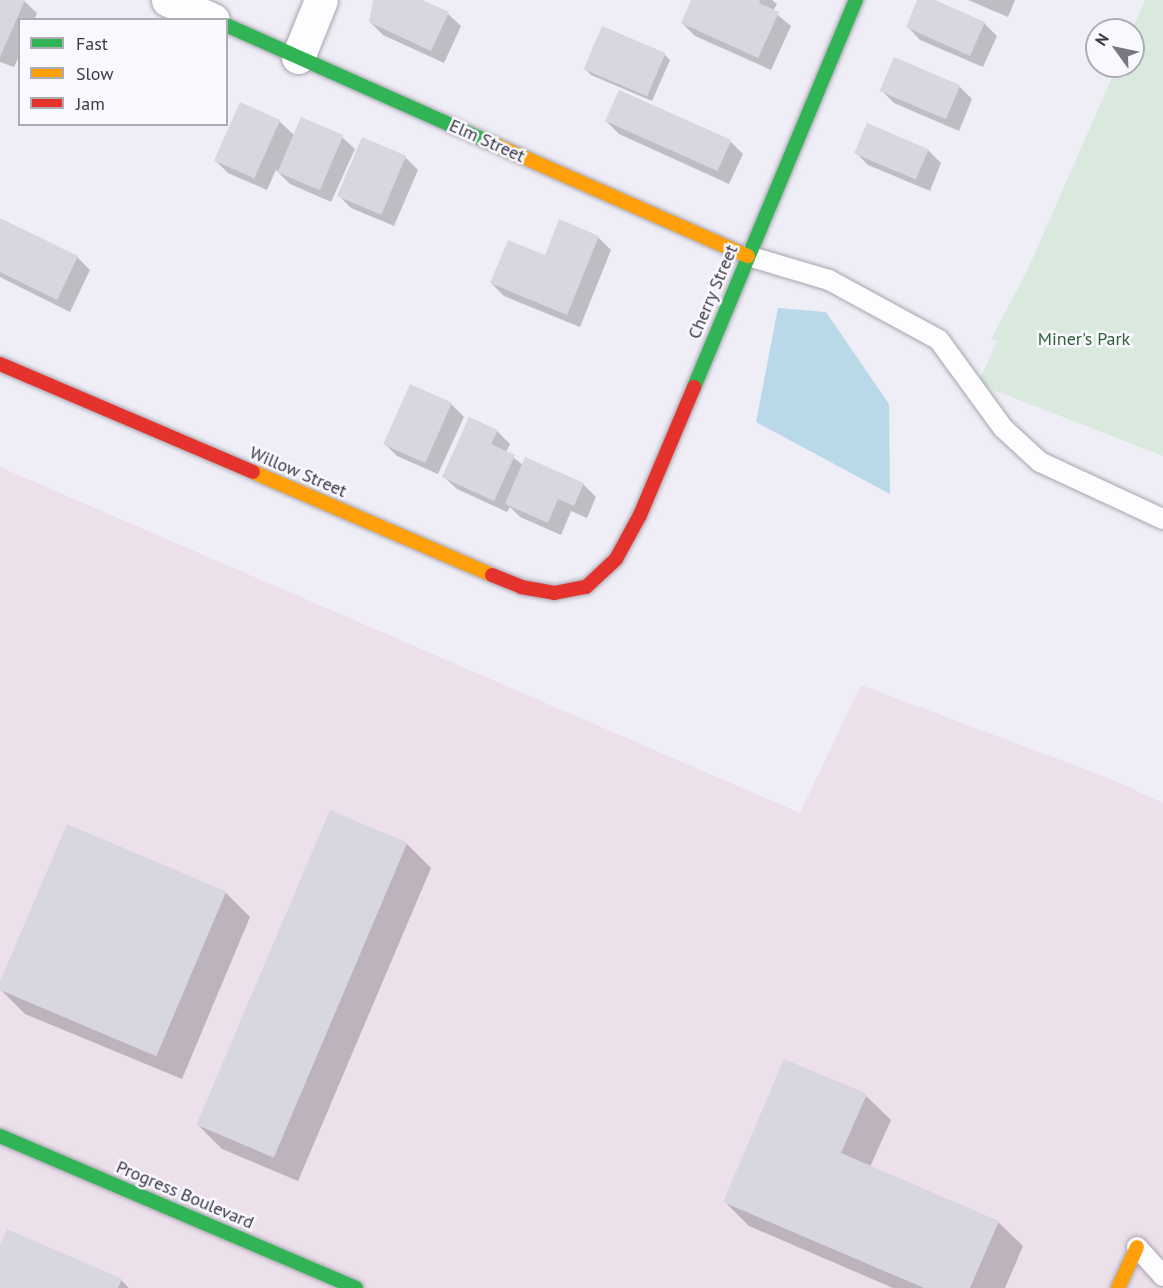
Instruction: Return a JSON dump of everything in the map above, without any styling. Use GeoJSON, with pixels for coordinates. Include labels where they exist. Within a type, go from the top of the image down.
{"type":"FeatureCollection","features":[{"type":"Feature","properties":{"kind":"street"},"geometry":{"type":"LineString","coordinates":[[168,0],[208,18]]}},
{"type":"Feature","properties":{"kind":"street"},"geometry":{"type":"LineString","coordinates":[[298,57],[321,0]]}},
{"type":"Feature","properties":{"kind":"street","name":"Cherry Street"},"geometry":{"type":"LineString","coordinates":[[586,587],[616,558],[640,515],[856,0]]}},
{"type":"Feature","properties":{"kind":"street","name":"Elm Street"},"geometry":{"type":"LineString","coordinates":[[228,27],[748,256]]}},
{"type":"Feature","properties":{"kind":"street","name":"Willow Street"},"geometry":{"type":"LineString","coordinates":[[0,364],[521,587],[554,593],[586,587]]}},
{"type":"Feature","properties":{"kind":"street","name":"Progress Boulevard"},"geometry":{"type":"LineString","coordinates":[[0,1136],[356,1288]]}},
{"type":"Feature","properties":{"kind":"street"},"geometry":{"type":"LineString","coordinates":[[1118,1288],[1137,1247]]}},
{"type":"Feature","properties":{"kind":"lane"},"geometry":{"type":"LineString","coordinates":[[748,256],[829,280],[939,340],[1003,428],[1040,462],[1163,519]]}},
{"type":"Feature","properties":{"kind":"lane"},"geometry":{"type":"LineString","coordinates":[[1137,1247],[1163,1276]]}},
{"type":"Feature","properties":{"kind":"shaded area"},"geometry":{"type":"Polygon","coordinates":[[[0,467],[800,813],[861,685],[1111,779],[1163,803],[1163,1288],[0,1288],[0,467]]]}},
{"type":"Feature","properties":{"kind":"green space","name":"Miner's Park"},"geometry":{"type":"Polygon","coordinates":[[[1145,0],[1163,0],[1163,456],[978,384],[997,341],[991,339],[1028,269],[1112,78],[1145,78],[1145,18],[1137,18],[1145,0]]]}},
{"type":"Feature","properties":{"kind":"water"},"geometry":{"type":"Polygon","coordinates":[[[778,308],[826,312],[889,404],[890,494],[756,422],[778,308]]]}},
{"type":"Feature","properties":{"kind":"building"},"geometry":{"type":"Polygon","coordinates":[[[0,0],[25,0],[0,57],[0,0]]]}},
{"type":"Feature","properties":{"kind":"building"},"geometry":{"type":"Polygon","coordinates":[[[373,0],[422,0],[449,12],[431,51],[369,22],[373,0]]]}},
{"type":"Feature","properties":{"kind":"building"},"geometry":{"type":"Polygon","coordinates":[[[691,0],[760,0],[759,3],[779,12],[758,58],[681,23],[691,0]]]}},
{"type":"Feature","properties":{"kind":"building"},"geometry":{"type":"Polygon","coordinates":[[[917,0],[935,0],[985,22],[970,56],[906,27],[917,0]]]}},
{"type":"Feature","properties":{"kind":"building"},"geometry":{"type":"Polygon","coordinates":[[[602,26],[666,53],[647,96],[584,69],[602,26]]]}},
{"type":"Feature","properties":{"kind":"building"},"geometry":{"type":"Polygon","coordinates":[[[894,57],[960,85],[946,119],[880,91],[894,57]]]}},
{"type":"Feature","properties":{"kind":"building"},"geometry":{"type":"Polygon","coordinates":[[[619,90],[731,140],[718,171],[605,121],[619,90]]]}},
{"type":"Feature","properties":{"kind":"building"},"geometry":{"type":"Polygon","coordinates":[[[240,102],[280,120],[254,178],[214,160],[240,102]]]}},
{"type":"Feature","properties":{"kind":"building"},"geometry":{"type":"Polygon","coordinates":[[[301,117],[343,135],[320,190],[278,172],[301,117]]]}},
{"type":"Feature","properties":{"kind":"building"},"geometry":{"type":"Polygon","coordinates":[[[867,123],[929,149],[916,180],[854,153],[867,123]]]}},
{"type":"Feature","properties":{"kind":"building"},"geometry":{"type":"Polygon","coordinates":[[[362,137],[406,156],[381,215],[337,196],[362,137]]]}},
{"type":"Feature","properties":{"kind":"building"},"geometry":{"type":"Polygon","coordinates":[[[0,218],[78,256],[57,300],[0,272],[0,218]]]}},
{"type":"Feature","properties":{"kind":"building"},"geometry":{"type":"Polygon","coordinates":[[[559,219],[599,236],[567,315],[490,283],[508,240],[545,255],[559,219]]]}},
{"type":"Feature","properties":{"kind":"building"},"geometry":{"type":"Polygon","coordinates":[[[410,384],[452,403],[425,463],[383,444],[410,384]]]}},
{"type":"Feature","properties":{"kind":"building"},"geometry":{"type":"Polygon","coordinates":[[[469,417],[498,430],[491,444],[515,455],[494,501],[442,477],[469,417]]]}},
{"type":"Feature","properties":{"kind":"building"},"geometry":{"type":"Polygon","coordinates":[[[525,457],[584,483],[574,506],[558,499],[548,523],[505,504],[525,457]]]}},
{"type":"Feature","properties":{"kind":"building"},"geometry":{"type":"Polygon","coordinates":[[[330,810],[407,843],[274,1158],[196,1125],[330,810]]]}},
{"type":"Feature","properties":{"kind":"building"},"geometry":{"type":"Polygon","coordinates":[[[67,824],[226,892],[156,1056],[0,990],[0,982],[67,824]]]}},
{"type":"Feature","properties":{"kind":"building"},"geometry":{"type":"Polygon","coordinates":[[[784,1059],[867,1094],[841,1153],[999,1221],[970,1288],[924,1288],[723,1202],[784,1059]]]}},
{"type":"Feature","properties":{"kind":"building"},"geometry":{"type":"Polygon","coordinates":[[[7,1229],[122,1279],[118,1288],[0,1288],[0,1245],[7,1229]]]}},
{"type":"Feature","properties":{"kind":"traffic: fast"},"geometry":{"type":"LineString","coordinates":[[694,387],[856,0]]}},
{"type":"Feature","properties":{"kind":"traffic: fast"},"geometry":{"type":"LineString","coordinates":[[228,26],[489,142]]}},
{"type":"Feature","properties":{"kind":"traffic: fast"},"geometry":{"type":"LineString","coordinates":[[0,1136],[356,1288]]}},
{"type":"Feature","properties":{"kind":"traffic: slow"},"geometry":{"type":"LineString","coordinates":[[489,142],[748,256]]}},
{"type":"Feature","properties":{"kind":"traffic: slow"},"geometry":{"type":"LineString","coordinates":[[253,472],[492,575]]}},
{"type":"Feature","properties":{"kind":"traffic: slow"},"geometry":{"type":"LineString","coordinates":[[1118,1288],[1137,1247]]}},
{"type":"Feature","properties":{"kind":"traffic: jam"},"geometry":{"type":"LineString","coordinates":[[0,364],[253,472]]}},
{"type":"Feature","properties":{"kind":"traffic: jam"},"geometry":{"type":"LineString","coordinates":[[492,575],[521,587],[554,593],[586,587],[616,559],[640,515],[694,387]]}}]}
